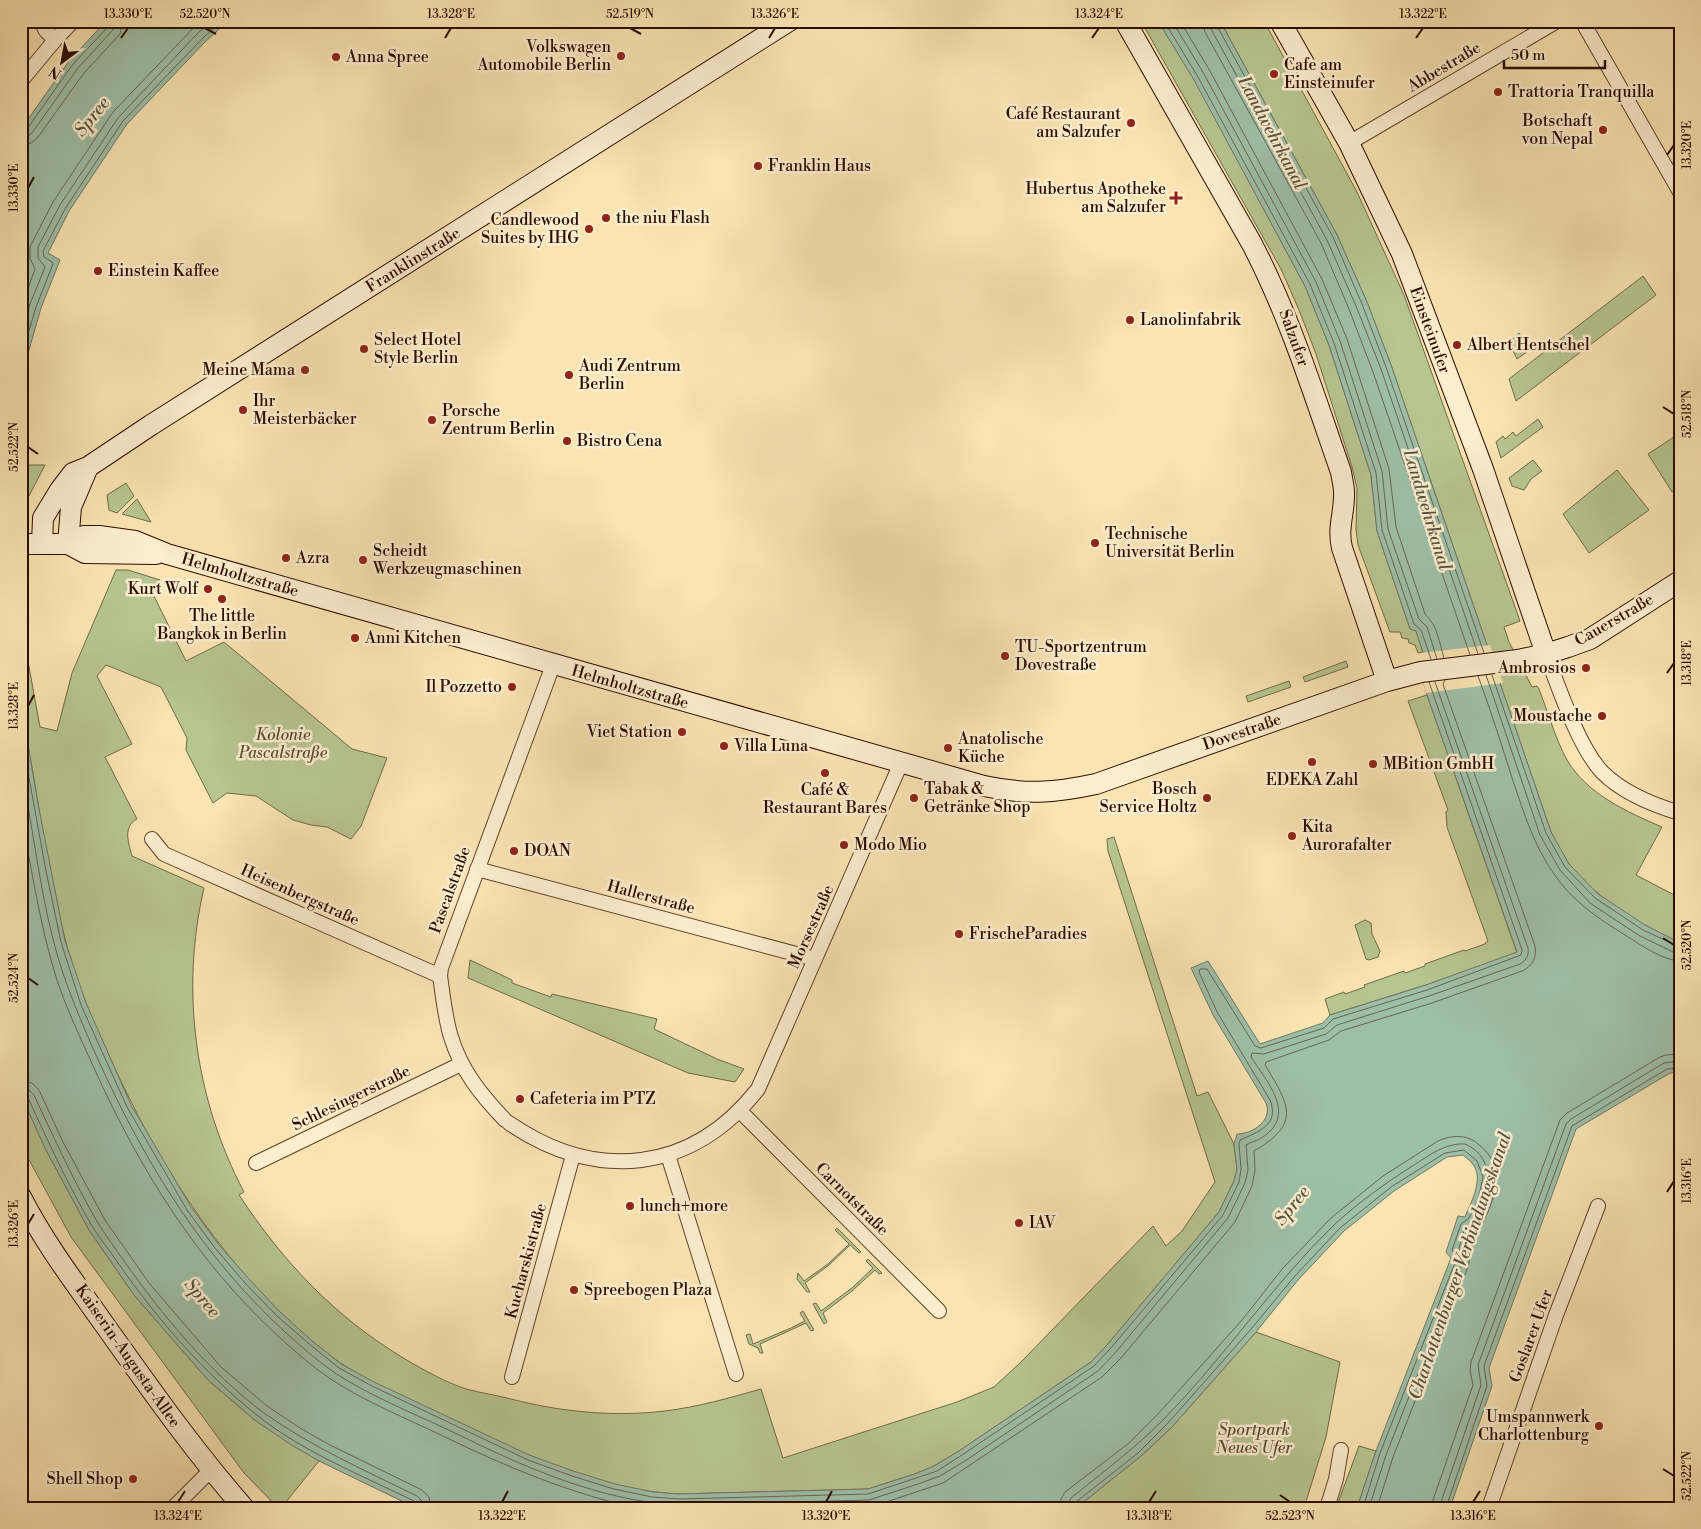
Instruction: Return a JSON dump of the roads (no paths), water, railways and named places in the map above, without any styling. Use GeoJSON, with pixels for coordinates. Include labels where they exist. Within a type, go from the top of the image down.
{"type":"FeatureCollection","features":[{"type":"Feature","properties":{"kind":"street"},"geometry":{"type":"LineString","coordinates":[[41,21],[46,31],[55,40]]}},
{"type":"Feature","properties":{"kind":"street"},"geometry":{"type":"LineString","coordinates":[[21,81],[73,21]]}},
{"type":"Feature","properties":{"kind":"street","name":"Salzufer"},"geometry":{"type":"LineString","coordinates":[[1125,21],[1252,244],[1272,282],[1295,339],[1341,472],[1344,491],[1339,537],[1387,680]]}},
{"type":"Feature","properties":{"kind":"street","name":"Einsteinufer"},"geometry":{"type":"LineString","coordinates":[[1280,21],[1349,143],[1402,254],[1483,469],[1546,654]]}},
{"type":"Feature","properties":{"kind":"street","name":"Abbestraße"},"geometry":{"type":"LineString","coordinates":[[1349,143],[1557,21]]}},
{"type":"Feature","properties":{"kind":"street"},"geometry":{"type":"LineString","coordinates":[[1582,21],[1680,192]]}},
{"type":"Feature","properties":{"kind":"street","name":"Franklinstraße"},"geometry":{"type":"LineString","coordinates":[[42,544],[43,518],[60,490],[74,473],[88,467],[780,23]]}},
{"type":"Feature","properties":{"kind":"street"},"geometry":{"type":"LineString","coordinates":[[68,544],[71,507],[88,467]]}},
{"type":"Feature","properties":{"kind":"street","name":"Helmholtzstraße"},"geometry":{"type":"LineString","coordinates":[[21,544],[68,544],[84,536],[135,540],[167,554],[984,786],[1020,792],[1063,791],[1096,784]]}},
{"type":"Feature","properties":{"kind":"street","name":"Cauerstraße"},"geometry":{"type":"LineString","coordinates":[[1507,662],[1546,654],[1590,639],[1680,581]]}},
{"type":"Feature","properties":{"kind":"street"},"geometry":{"type":"LineString","coordinates":[[1546,654],[1581,740],[1602,772],[1630,792],[1680,813]]}},
{"type":"Feature","properties":{"kind":"street","name":"Dovestraße"},"geometry":{"type":"LineString","coordinates":[[1096,784],[1387,680],[1420,672],[1507,662]]}},
{"type":"Feature","properties":{"kind":"street","name":"Pascalstraße"},"geometry":{"type":"LineString","coordinates":[[553,665],[440,968],[450,1036],[461,1064],[485,1100],[507,1121],[539,1142],[573,1155],[595,1159],[622,1161],[668,1155],[701,1141],[744,1106]]}},
{"type":"Feature","properties":{"kind":"street","name":"Morsestraße"},"geometry":{"type":"LineString","coordinates":[[744,1106],[758,1089],[901,763]]}},
{"type":"Feature","properties":{"kind":"street","name":"Heisenbergstraße"},"geometry":{"type":"LineString","coordinates":[[152,839],[164,854],[440,976]]}},
{"type":"Feature","properties":{"kind":"street","name":"Hallerstraße"},"geometry":{"type":"LineString","coordinates":[[477,869],[815,959]]}},
{"type":"Feature","properties":{"kind":"street","name":"Schlesingerstraße"},"geometry":{"type":"LineString","coordinates":[[256,1163],[461,1064]]}},
{"type":"Feature","properties":{"kind":"street","name":"Carnotstraße"},"geometry":{"type":"LineString","coordinates":[[744,1106],[939,1310]]}},
{"type":"Feature","properties":{"kind":"street","name":"Kucharskistraße"},"geometry":{"type":"LineString","coordinates":[[512,1377],[573,1155]]}},
{"type":"Feature","properties":{"kind":"street"},"geometry":{"type":"LineString","coordinates":[[668,1155],[736,1374]]}},
{"type":"Feature","properties":{"kind":"street","name":"Kaiserin-Augusta-Allee"},"geometry":{"type":"LineString","coordinates":[[21,1197],[53,1251],[166,1412],[211,1470],[244,1508]]}},
{"type":"Feature","properties":{"kind":"street","name":"Goslarer Ufer"},"geometry":{"type":"LineString","coordinates":[[1489,1508],[1559,1308],[1598,1206]]}},
{"type":"Feature","properties":{"kind":"street"},"geometry":{"type":"LineString","coordinates":[[1327,1508],[1336,1479],[1341,1450]]}},
{"type":"Feature","properties":{"kind":"street"},"geometry":{"type":"LineString","coordinates":[[172,1508],[211,1470]]}},
{"type":"Feature","properties":{"kind":"water","name":"Spree"},"geometry":{"type":"Polygon","coordinates":[[[106,21],[228,21],[205,42],[127,124],[69,211],[48,253],[60,260],[41,308],[21,378],[21,129],[69,61],[106,21]]]}},
{"type":"Feature","properties":{"kind":"water"},"geometry":{"type":"Polygon","coordinates":[[[1158,21],[1220,21],[1337,235],[1367,302],[1391,365],[1551,832],[1569,864],[1598,894],[1645,925],[1680,943],[1680,1072],[1670,1073],[1576,1129],[1489,1368],[1492,1386],[1450,1508],[1357,1508],[1376,1451],[1451,1258],[1446,1252],[1458,1216],[1465,1217],[1476,1190],[1476,1169],[1463,1155],[1447,1157],[1394,1191],[1344,1231],[1298,1280],[1256,1332],[1172,1427],[1141,1456],[1076,1508],[416,1508],[319,1461],[290,1444],[256,1421],[208,1380],[134,1295],[89,1230],[46,1150],[21,1095],[21,702],[38,804],[65,941],[86,1003],[131,1105],[191,1207],[219,1245],[279,1311],[341,1364],[374,1382],[529,1455],[615,1484],[653,1492],[678,1494],[868,1489],[934,1466],[1091,1362],[1219,1212],[1234,1181],[1237,1169],[1234,1144],[1237,1134],[1255,1129],[1267,1115],[1266,1103],[1213,1015],[1191,968],[1208,961],[1260,1044],[1323,1023],[1330,1015],[1426,985],[1517,952],[1427,695],[1421,673],[1429,671],[1416,631],[1410,629],[1377,531],[1371,475],[1329,345],[1305,286],[1194,80],[1158,21]]]}},
{"type":"Feature","properties":{"kind":"place","name":"Volkswagen Automobile Berlin"},"geometry":{"type":"Point","coordinates":[621,56]}},
{"type":"Feature","properties":{"kind":"place","name":"Anna Spree"},"geometry":{"type":"Point","coordinates":[336,57]}},
{"type":"Feature","properties":{"kind":"place","name":"Cafe am Einsteinufer"},"geometry":{"type":"Point","coordinates":[1274,74]}},
{"type":"Feature","properties":{"kind":"place","name":"Trattoria Tranquilla"},"geometry":{"type":"Point","coordinates":[1498,92]}},
{"type":"Feature","properties":{"kind":"place","name":"Café Restaurant am Salzufer"},"geometry":{"type":"Point","coordinates":[1131,123]}},
{"type":"Feature","properties":{"kind":"place","name":"Botschaft von Nepal"},"geometry":{"type":"Point","coordinates":[1603,130]}},
{"type":"Feature","properties":{"kind":"place","name":"Franklin Haus"},"geometry":{"type":"Point","coordinates":[758,166]}},
{"type":"Feature","properties":{"kind":"place","name":"Hubertus Apotheke am Salzufer"},"geometry":{"type":"Point","coordinates":[1176,198]}},
{"type":"Feature","properties":{"kind":"place","name":"the niu Flash"},"geometry":{"type":"Point","coordinates":[606,218]}},
{"type":"Feature","properties":{"kind":"place","name":"Candlewood Suites by IHG"},"geometry":{"type":"Point","coordinates":[589,229]}},
{"type":"Feature","properties":{"kind":"place","name":"Einstein Kaffee"},"geometry":{"type":"Point","coordinates":[98,271]}},
{"type":"Feature","properties":{"kind":"place","name":"Lanolinfabrik"},"geometry":{"type":"Point","coordinates":[1130,320]}},
{"type":"Feature","properties":{"kind":"place","name":"Albert Hentschel"},"geometry":{"type":"Point","coordinates":[1457,345]}},
{"type":"Feature","properties":{"kind":"place","name":"Select Hotel Style Berlin"},"geometry":{"type":"Point","coordinates":[364,349]}},
{"type":"Feature","properties":{"kind":"place","name":"Meine Mama"},"geometry":{"type":"Point","coordinates":[305,370]}},
{"type":"Feature","properties":{"kind":"place","name":"Audi Zentrum Berlin"},"geometry":{"type":"Point","coordinates":[569,375]}},
{"type":"Feature","properties":{"kind":"place","name":"Ihr Meisterbäcker"},"geometry":{"type":"Point","coordinates":[243,410]}},
{"type":"Feature","properties":{"kind":"place","name":"Porsche Zentrum Berlin"},"geometry":{"type":"Point","coordinates":[432,420]}},
{"type":"Feature","properties":{"kind":"place","name":"Bistro Cena"},"geometry":{"type":"Point","coordinates":[567,441]}},
{"type":"Feature","properties":{"kind":"place","name":"Technische Universität Berlin"},"geometry":{"type":"Point","coordinates":[1095,543]}},
{"type":"Feature","properties":{"kind":"place","name":"Azra"},"geometry":{"type":"Point","coordinates":[286,558]}},
{"type":"Feature","properties":{"kind":"place","name":"Scheidt Werkzeugmaschinen"},"geometry":{"type":"Point","coordinates":[363,560]}},
{"type":"Feature","properties":{"kind":"place","name":"Kurt Wolf"},"geometry":{"type":"Point","coordinates":[208,589]}},
{"type":"Feature","properties":{"kind":"place","name":"The little Bangkok in Berlin"},"geometry":{"type":"Point","coordinates":[222,599]}},
{"type":"Feature","properties":{"kind":"place","name":"Anni Kitchen"},"geometry":{"type":"Point","coordinates":[355,638]}},
{"type":"Feature","properties":{"kind":"place","name":"TU-Sportzentrum Dovestraße"},"geometry":{"type":"Point","coordinates":[1005,656]}},
{"type":"Feature","properties":{"kind":"place","name":"Ambrosios"},"geometry":{"type":"Point","coordinates":[1586,668]}},
{"type":"Feature","properties":{"kind":"place","name":"Il Pozzetto"},"geometry":{"type":"Point","coordinates":[512,687]}},
{"type":"Feature","properties":{"kind":"place","name":"Moustache"},"geometry":{"type":"Point","coordinates":[1602,716]}},
{"type":"Feature","properties":{"kind":"place","name":"Viet Station"},"geometry":{"type":"Point","coordinates":[682,732]}},
{"type":"Feature","properties":{"kind":"place","name":"Villa Luna"},"geometry":{"type":"Point","coordinates":[724,746]}},
{"type":"Feature","properties":{"kind":"place","name":"Anatolische Küche"},"geometry":{"type":"Point","coordinates":[948,748]}},
{"type":"Feature","properties":{"kind":"place","name":"EDEKA Zahl"},"geometry":{"type":"Point","coordinates":[1312,762]}},
{"type":"Feature","properties":{"kind":"place","name":"MBition GmbH"},"geometry":{"type":"Point","coordinates":[1373,764]}},
{"type":"Feature","properties":{"kind":"place","name":"Café & Restaurant Bares"},"geometry":{"type":"Point","coordinates":[825,773]}},
{"type":"Feature","properties":{"kind":"place","name":"Tabak & Getränke Shop"},"geometry":{"type":"Point","coordinates":[914,798]}},
{"type":"Feature","properties":{"kind":"place","name":"Bosch Service Holtz"},"geometry":{"type":"Point","coordinates":[1207,798]}},
{"type":"Feature","properties":{"kind":"place","name":"Kita Aurorafalter"},"geometry":{"type":"Point","coordinates":[1292,836]}},
{"type":"Feature","properties":{"kind":"place","name":"Modo Mio"},"geometry":{"type":"Point","coordinates":[844,845]}},
{"type":"Feature","properties":{"kind":"place","name":"DOAN"},"geometry":{"type":"Point","coordinates":[514,851]}},
{"type":"Feature","properties":{"kind":"place","name":"FrischeParadies"},"geometry":{"type":"Point","coordinates":[959,934]}},
{"type":"Feature","properties":{"kind":"place","name":"Cafeteria im PTZ"},"geometry":{"type":"Point","coordinates":[520,1099]}},
{"type":"Feature","properties":{"kind":"place","name":"lunch+more"},"geometry":{"type":"Point","coordinates":[630,1206]}},
{"type":"Feature","properties":{"kind":"place","name":"IAV"},"geometry":{"type":"Point","coordinates":[1019,1223]}},
{"type":"Feature","properties":{"kind":"place","name":"Spreebogen Plaza"},"geometry":{"type":"Point","coordinates":[574,1290]}},
{"type":"Feature","properties":{"kind":"place","name":"Umspannwerk Charlottenburg"},"geometry":{"type":"Point","coordinates":[1599,1426]}},
{"type":"Feature","properties":{"kind":"place","name":"Shell Shop"},"geometry":{"type":"Point","coordinates":[133,1479]}},
{"type":"Feature","properties":{"kind":"water label","name":"Landwehrkanal"},"geometry":{"type":"Point","coordinates":[1272,133]}},
{"type":"Feature","properties":{"kind":"water label","name":"Landwehrkanal"},"geometry":{"type":"Point","coordinates":[1427,510]}},
{"type":"Feature","properties":{"kind":"water label","name":"Charlottenburger Verbindungskanal"},"geometry":{"type":"Point","coordinates":[1460,1266]}},
{"type":"Feature","properties":{"kind":"park label","name":"Kolonie Pascalstraße"},"geometry":{"type":"Point","coordinates":[283,744]}},
{"type":"Feature","properties":{"kind":"park label","name":"Sportpark Neues Ufer"},"geometry":{"type":"Point","coordinates":[1254,1439]}}]}
